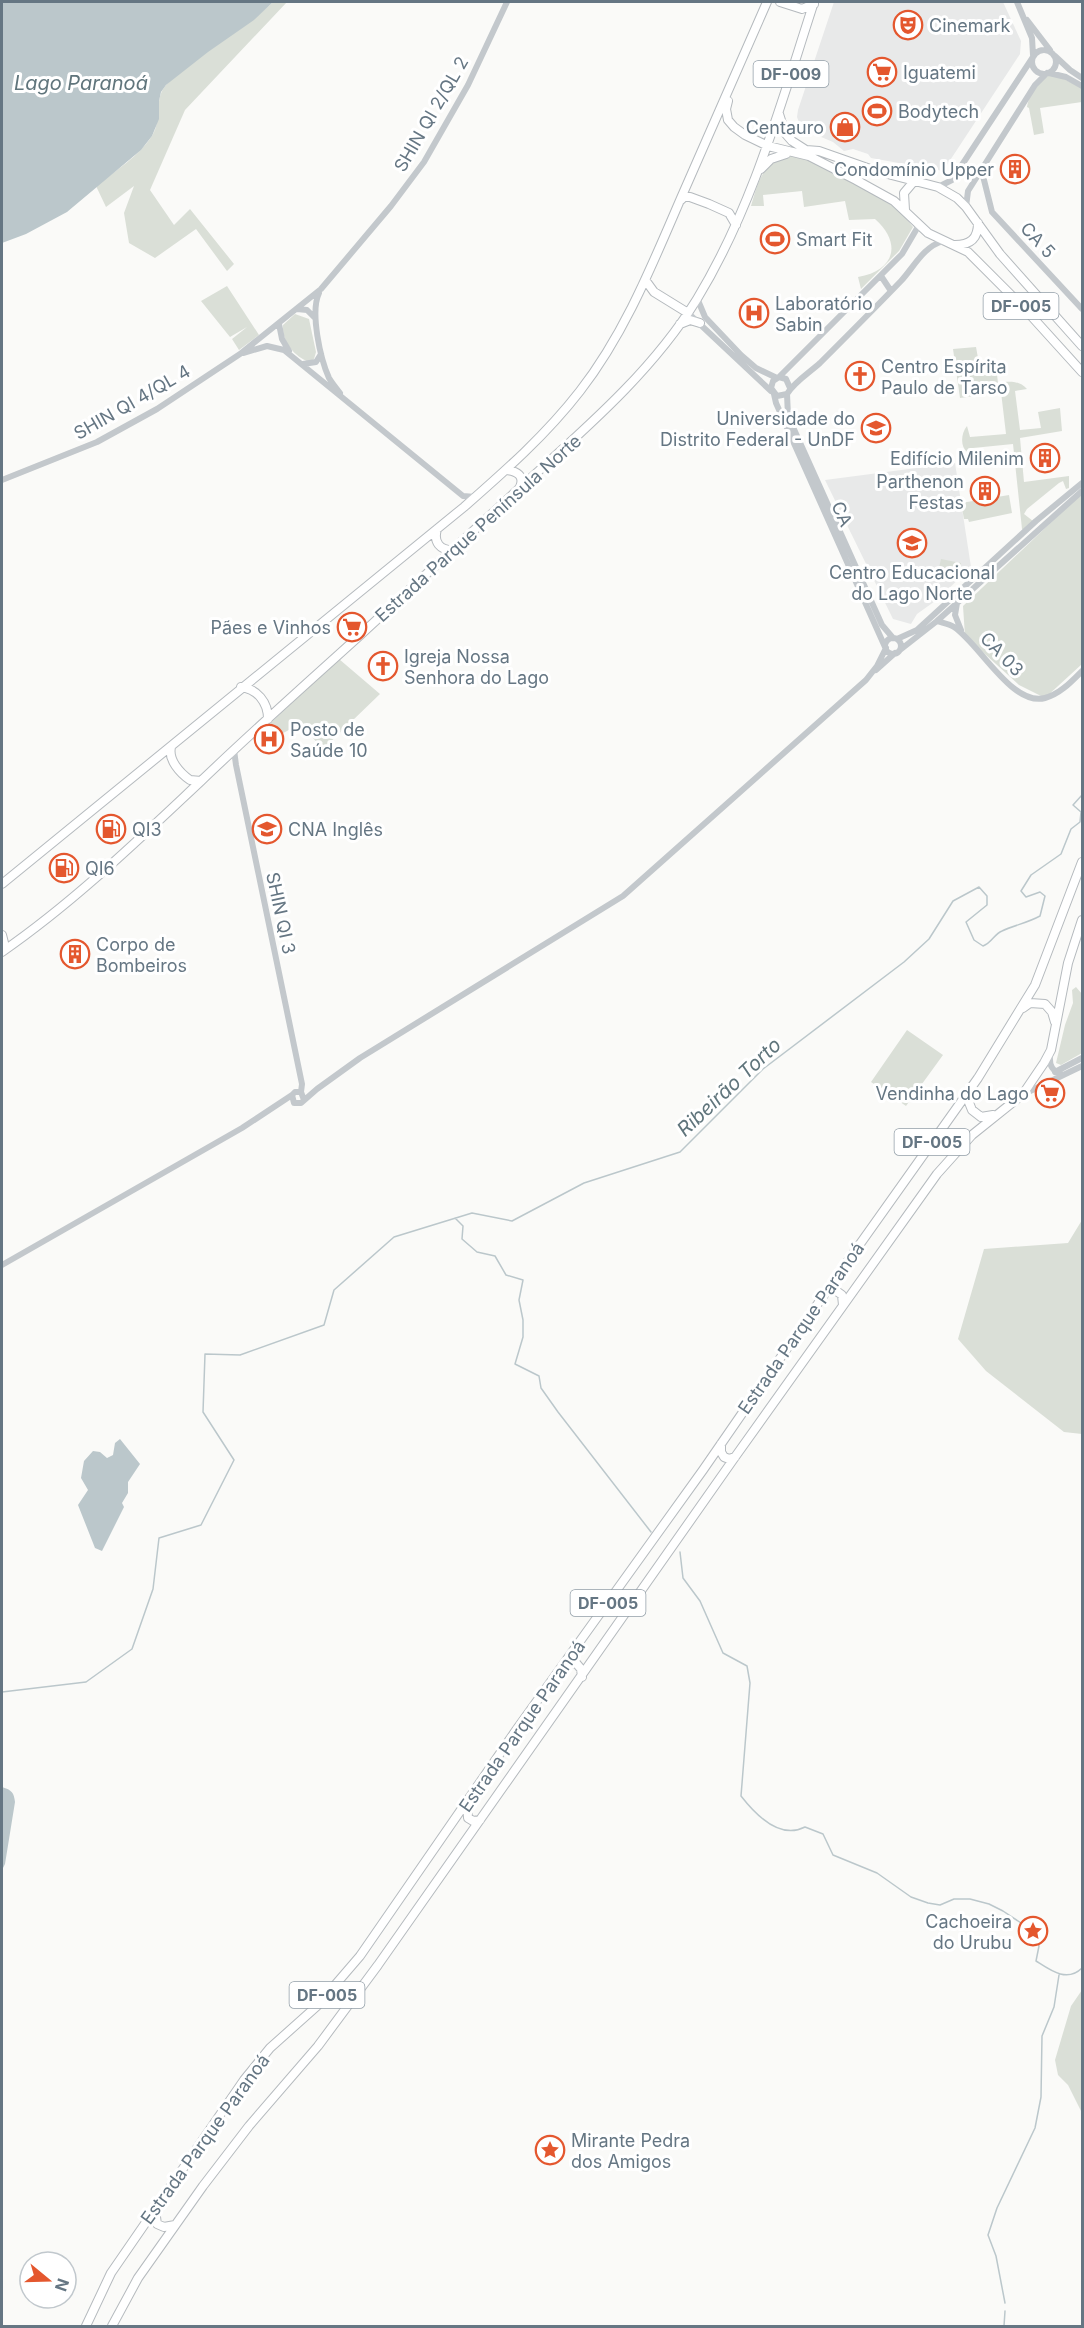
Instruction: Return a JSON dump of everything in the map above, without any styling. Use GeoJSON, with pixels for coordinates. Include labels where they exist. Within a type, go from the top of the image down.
{"type":"FeatureCollection","features":[{"type":"Feature","properties":{"kind":"main road","name":"Estrada Parque Península Norte"},"geometry":{"type":"LineString","coordinates":[[2,884],[464,507],[541,437],[581,391],[619,333],[646,281],[767,2]]}},
{"type":"Feature","properties":{"kind":"main road"},"geometry":{"type":"LineString","coordinates":[[780,2],[802,9],[814,3]]}},
{"type":"Feature","properties":{"kind":"main road","name":"Estrada Parque Península Norte"},"geometry":{"type":"LineString","coordinates":[[2,950],[68,903],[604,412],[638,376],[698,298],[736,225],[768,146],[814,3]]}},
{"type":"Feature","properties":{"kind":"main road"},"geometry":{"type":"LineString","coordinates":[[737,72],[726,109],[728,120],[734,127],[768,146]]}},
{"type":"Feature","properties":{"kind":"main road","name":"DF-005"},"geometry":{"type":"LineString","coordinates":[[779,113],[785,133],[792,141],[806,150],[819,151],[876,171],[938,187],[957,198],[1000,254],[1083,346]]}},
{"type":"Feature","properties":{"kind":"main road","name":"DF-005"},"geometry":{"type":"LineString","coordinates":[[768,146],[808,156],[885,195],[905,210],[919,225],[955,245],[986,268],[1083,372]]}},
{"type":"Feature","properties":{"kind":"main road"},"geometry":{"type":"LineString","coordinates":[[758,172],[776,156],[797,154]]}},
{"type":"Feature","properties":{"kind":"main road"},"geometry":{"type":"LineString","coordinates":[[905,210],[904,193],[915,180]]}},
{"type":"Feature","properties":{"kind":"main road"},"geometry":{"type":"LineString","coordinates":[[680,201],[690,196],[709,204],[729,213],[736,225]]}},
{"type":"Feature","properties":{"kind":"main road"},"geometry":{"type":"LineString","coordinates":[[955,245],[966,245],[973,241],[977,234],[978,224]]}},
{"type":"Feature","properties":{"kind":"main road"},"geometry":{"type":"LineString","coordinates":[[646,281],[654,292],[688,313]]}},
{"type":"Feature","properties":{"kind":"main road"},"geometry":{"type":"LineString","coordinates":[[679,325],[690,320],[700,323]]}},
{"type":"Feature","properties":{"kind":"main road"},"geometry":{"type":"LineString","coordinates":[[506,470],[520,475],[522,484],[520,488]]}},
{"type":"Feature","properties":{"kind":"main road"},"geometry":{"type":"LineString","coordinates":[[437,529],[436,540],[439,545],[443,549],[454,550]]}},
{"type":"Feature","properties":{"kind":"main road"},"geometry":{"type":"LineString","coordinates":[[241,687],[257,693],[266,707],[268,718]]}},
{"type":"Feature","properties":{"kind":"main road"},"geometry":{"type":"LineString","coordinates":[[171,747],[171,757],[180,771],[190,780],[201,781]]}},
{"type":"Feature","properties":{"kind":"main road","name":"Estrada Parque Paranoá"},"geometry":{"type":"LineString","coordinates":[[86,2326],[111,2273],[258,2061],[317,2006],[360,1956],[978,1078],[1035,985],[1083,862]]}},
{"type":"Feature","properties":{"kind":"main road","name":"Estrada Parque Paranoá"},"geometry":{"type":"LineString","coordinates":[[112,2326],[138,2278],[175,2225],[249,2126],[329,2031],[951,1156],[972,1135],[1023,1094],[1037,1076],[1051,1050],[1068,963],[1083,920]]}},
{"type":"Feature","properties":{"kind":"main road"},"geometry":{"type":"LineString","coordinates":[[2,935],[4,943],[2,950]]}},
{"type":"Feature","properties":{"kind":"main road"},"geometry":{"type":"LineString","coordinates":[[1022,1008],[1030,1003],[1045,1004],[1052,1012],[1055,1026]]}},
{"type":"Feature","properties":{"kind":"main road"},"geometry":{"type":"LineString","coordinates":[[978,1078],[968,1100],[972,1110],[985,1117],[1001,1112]]}},
{"type":"Feature","properties":{"kind":"main road"},"geometry":{"type":"LineString","coordinates":[[828,1289],[840,1293],[843,1305]]}},
{"type":"Feature","properties":{"kind":"main road"},"geometry":{"type":"LineString","coordinates":[[721,1442],[722,1455],[726,1459],[735,1457]]}},
{"type":"Feature","properties":{"kind":"main road"},"geometry":{"type":"LineString","coordinates":[[565,1664],[576,1663],[581,1669],[582,1677]]}},
{"type":"Feature","properties":{"kind":"main road"},"geometry":{"type":"LineString","coordinates":[[468,1802],[468,1818],[473,1821],[480,1820]]}},
{"type":"Feature","properties":{"kind":"main road"},"geometry":{"type":"LineString","coordinates":[[155,2209],[157,2224],[164,2227],[175,2225]]}},
{"type":"Feature","properties":{"kind":"street","name":"SHIN QI 2/QL 2"},"geometry":{"type":"LineString","coordinates":[[297,309],[321,289],[391,206],[424,162],[463,94],[507,2]]}},
{"type":"Feature","properties":{"kind":"street"},"geometry":{"type":"LineString","coordinates":[[1017,2],[1032,38],[1034,69],[1042,74],[1066,77],[1083,86]]}},
{"type":"Feature","properties":{"kind":"street"},"geometry":{"type":"LineString","coordinates":[[1020,11],[1053,53],[1083,78]]}},
{"type":"Feature","properties":{"kind":"street"},"geometry":{"type":"LineString","coordinates":[[938,187],[952,180],[1033,56],[1043,49],[1053,53]]}},
{"type":"Feature","properties":{"kind":"street"},"geometry":{"type":"LineString","coordinates":[[966,207],[968,191],[1035,86],[1056,66],[1053,53]]}},
{"type":"Feature","properties":{"kind":"street","name":"CA 5"},"geometry":{"type":"LineString","coordinates":[[982,172],[989,205],[997,219],[1083,309]]}},
{"type":"Feature","properties":{"kind":"street"},"geometry":{"type":"LineString","coordinates":[[974,184],[979,181],[985,185]]}},
{"type":"Feature","properties":{"kind":"street"},"geometry":{"type":"LineString","coordinates":[[919,225],[902,254],[771,384],[773,393],[780,397],[788,391],[891,291],[926,251],[943,240]]}},
{"type":"Feature","properties":{"kind":"street"},"geometry":{"type":"LineString","coordinates":[[881,276],[891,291]]}},
{"type":"Feature","properties":{"kind":"street","name":"SHIN QI 2/QL 2"},"geometry":{"type":"LineString","coordinates":[[316,321],[315,306],[321,289]]}},
{"type":"Feature","properties":{"kind":"street"},"geometry":{"type":"LineString","coordinates":[[698,298],[705,317],[741,355],[756,368],[778,378],[786,379],[788,391]]}},
{"type":"Feature","properties":{"kind":"street"},"geometry":{"type":"LineString","coordinates":[[297,309],[310,312],[316,321]]}},
{"type":"Feature","properties":{"kind":"street","name":"SHIN QI 4/QL 4"},"geometry":{"type":"LineString","coordinates":[[2,480],[106,438],[157,409],[240,354],[297,309]]}},
{"type":"Feature","properties":{"kind":"street","name":"CA"},"geometry":{"type":"LineString","coordinates":[[688,313],[773,393],[886,647]]}},
{"type":"Feature","properties":{"kind":"street","name":"SHIN QI 4/QL 4"},"geometry":{"type":"LineString","coordinates":[[316,321],[321,354],[329,378],[342,396]]}},
{"type":"Feature","properties":{"kind":"street"},"geometry":{"type":"LineString","coordinates":[[279,324],[282,339],[293,356]]}},
{"type":"Feature","properties":{"kind":"street","name":"SHIN QI 4/QL 4"},"geometry":{"type":"LineString","coordinates":[[240,354],[263,346],[272,346],[293,356],[462,496]]}},
{"type":"Feature","properties":{"kind":"street"},"geometry":{"type":"LineString","coordinates":[[303,364],[316,362],[321,354]]}},
{"type":"Feature","properties":{"kind":"street","name":"CA"},"geometry":{"type":"LineString","coordinates":[[788,391],[788,416],[882,625],[895,638]]}},
{"type":"Feature","properties":{"kind":"street"},"geometry":{"type":"LineString","coordinates":[[873,672],[886,647],[887,640],[917,630],[1053,507],[1083,483]]}},
{"type":"Feature","properties":{"kind":"street"},"geometry":{"type":"LineString","coordinates":[[272,1110],[294,1103],[302,1103],[317,1089],[377,1046],[623,896],[873,672],[937,621],[1083,491]]}},
{"type":"Feature","properties":{"kind":"street"},"geometry":{"type":"LineString","coordinates":[[464,507],[462,496],[475,497]]}},
{"type":"Feature","properties":{"kind":"street","name":"CA 03"},"geometry":{"type":"LineString","coordinates":[[957,603],[955,615],[962,634]]}},
{"type":"Feature","properties":{"kind":"street","name":"CA 03"},"geometry":{"type":"LineString","coordinates":[[937,621],[949,625],[962,634],[1015,689],[1029,698],[1045,698],[1056,693],[1083,671]]}},
{"type":"Feature","properties":{"kind":"street"},"geometry":{"type":"LineString","coordinates":[[895,638],[901,644],[897,652]]}},
{"type":"Feature","properties":{"kind":"street"},"geometry":{"type":"LineString","coordinates":[[886,647],[890,653],[897,652]]}},
{"type":"Feature","properties":{"kind":"street","name":"SHIN QI 3"},"geometry":{"type":"LineString","coordinates":[[234,750],[304,1100]]}},
{"type":"Feature","properties":{"kind":"street"},"geometry":{"type":"LineString","coordinates":[[226,757],[236,765]]}},
{"type":"Feature","properties":{"kind":"street"},"geometry":{"type":"LineString","coordinates":[[1051,1050],[1050,1065],[1055,1072],[1064,1075]]}},
{"type":"Feature","properties":{"kind":"street"},"geometry":{"type":"LineString","coordinates":[[1055,1072],[1083,1058]]}},
{"type":"Feature","properties":{"kind":"street"},"geometry":{"type":"LineString","coordinates":[[1023,1094],[1083,1066]]}},
{"type":"Feature","properties":{"kind":"street","name":"SHIN QI 3"},"geometry":{"type":"LineString","coordinates":[[293,1094],[297,1082],[297,1067]]}},
{"type":"Feature","properties":{"kind":"street"},"geometry":{"type":"LineString","coordinates":[[2,1265],[272,1110],[293,1094],[317,1089]]}},
{"type":"Feature","properties":{"kind":"street"},"geometry":{"type":"LineString","coordinates":[[293,1094],[294,1103]]}},
{"type":"Feature","properties":{"kind":"shaded area"},"geometry":{"type":"Polygon","coordinates":[[[273,2],[287,2],[185,110],[150,190],[174,225],[190,209],[234,264],[227,271],[196,229],[155,258],[129,243],[124,213],[134,186],[106,207],[96,186],[134,157],[152,136],[157,122],[160,96],[167,84],[273,2]]]}},
{"type":"Feature","properties":{"kind":"shaded area"},"geometry":{"type":"Polygon","coordinates":[[[834,2],[1003,2],[1021,41],[1020,54],[943,171],[871,158],[868,154],[853,149],[844,151],[833,142],[807,131],[800,125],[797,117],[798,110],[834,2]]]}},
{"type":"Feature","properties":{"kind":"shaded area"},"geometry":{"type":"Polygon","coordinates":[[[1049,74],[1082,88],[1082,102],[1040,108],[1044,133],[1034,135],[1027,107],[1028,102],[1035,89],[1049,74]]]}},
{"type":"Feature","properties":{"kind":"shaded area"},"geometry":{"type":"Polygon","coordinates":[[[781,156],[796,156],[812,160],[895,205],[913,227],[899,251],[887,263],[891,247],[884,228],[875,219],[849,220],[845,201],[804,207],[802,191],[763,195],[764,206],[751,206],[758,184],[768,166],[781,156]]]}},
{"type":"Feature","properties":{"kind":"shaded area"},"geometry":{"type":"Polygon","coordinates":[[[887,263],[861,289],[858,277],[870,274],[887,263]]]}},
{"type":"Feature","properties":{"kind":"shaded area"},"geometry":{"type":"Polygon","coordinates":[[[227,286],[259,335],[239,350],[232,339],[247,327],[230,337],[201,301],[227,286]]]}},
{"type":"Feature","properties":{"kind":"shaded area"},"geometry":{"type":"Polygon","coordinates":[[[295,314],[309,319],[316,352],[314,359],[309,362],[290,348],[283,331],[283,325],[295,314]]]}},
{"type":"Feature","properties":{"kind":"shaded area"},"geometry":{"type":"Polygon","coordinates":[[[976,347],[980,369],[996,366],[998,383],[1017,383],[1027,389],[1015,391],[1020,430],[1041,428],[1038,412],[1060,408],[1062,431],[1020,438],[1024,482],[1069,476],[1069,488],[1066,489],[1063,481],[1059,483],[1027,509],[1024,514],[1033,521],[1024,531],[1013,444],[973,448],[974,452],[967,452],[962,443],[967,426],[970,437],[1006,434],[1001,392],[960,398],[953,349],[976,347]]]}},
{"type":"Feature","properties":{"kind":"shaded area","name":"Centro Educacional do Lago Norte"},"geometry":{"type":"Polygon","coordinates":[[[955,463],[971,567],[938,599],[917,614],[911,624],[893,619],[825,480],[955,463]]]}},
{"type":"Feature","properties":{"kind":"shaded area"},"geometry":{"type":"Polygon","coordinates":[[[1082,493],[1082,664],[1045,698],[1019,685],[965,636],[963,606],[1082,493]]]}},
{"type":"Feature","properties":{"kind":"shaded area"},"geometry":{"type":"Polygon","coordinates":[[[1009,495],[1012,513],[969,522],[968,519],[964,519],[961,503],[1009,495]]]}},
{"type":"Feature","properties":{"kind":"shaded area"},"geometry":{"type":"Polygon","coordinates":[[[941,559],[961,563],[960,575],[938,572],[941,559]]]}},
{"type":"Feature","properties":{"kind":"shaded area"},"geometry":{"type":"Polygon","coordinates":[[[339,659],[380,694],[323,749],[300,724],[274,738],[263,730],[339,659]]]}},
{"type":"Feature","properties":{"kind":"shaded area"},"geometry":{"type":"Polygon","coordinates":[[[1076,987],[1082,994],[1082,1053],[1061,1065],[1056,1063],[1073,1003],[1072,990],[1076,987]]]}},
{"type":"Feature","properties":{"kind":"shaded area"},"geometry":{"type":"Polygon","coordinates":[[[907,1030],[943,1055],[906,1106],[871,1082],[907,1030]]]}},
{"type":"Feature","properties":{"kind":"shaded area"},"geometry":{"type":"Polygon","coordinates":[[[1082,1220],[1082,1434],[1064,1432],[986,1371],[958,1339],[984,1249],[1068,1243],[1082,1220]]]}},
{"type":"Feature","properties":{"kind":"shaded area"},"geometry":{"type":"Polygon","coordinates":[[[1082,1990],[1082,2113],[1068,2085],[1058,2075],[1055,2060],[1071,2006],[1082,1990]]]}},
{"type":"Feature","properties":{"kind":"water","name":"Lago Paranoá"},"geometry":{"type":"Polygon","coordinates":[[[2,2],[273,2],[254,20],[166,85],[159,101],[159,119],[152,136],[141,150],[67,212],[26,234],[2,243],[2,2]]]}},
{"type":"Feature","properties":{"kind":"water"},"geometry":{"type":"Polygon","coordinates":[[[120,1439],[140,1464],[128,1482],[128,1493],[122,1503],[124,1507],[102,1551],[95,1548],[78,1505],[88,1490],[81,1478],[84,1461],[93,1451],[100,1452],[107,1458],[113,1455],[115,1443],[120,1439]]]}},
{"type":"Feature","properties":{"kind":"water"},"geometry":{"type":"Polygon","coordinates":[[[2,1787],[12,1792],[15,1802],[5,1864],[2,1870],[2,1787]]]}},
{"type":"Feature","properties":{"kind":"waterway","name":"Ribeirão Torto"},"geometry":{"type":"LineString","coordinates":[[2,1692],[86,1682],[132,1649],[153,1589],[159,1538],[201,1525],[234,1460],[203,1412],[205,1354],[240,1355],[324,1325],[334,1290],[394,1237],[472,1213],[512,1221],[584,1183],[680,1152],[763,1069],[904,962],[929,939],[953,901],[979,887],[987,896],[987,905],[966,922],[974,940],[983,946],[999,932],[1040,916],[1045,896],[1040,892],[1026,897],[1021,891],[1031,875],[1061,854],[1071,829],[1080,822],[1081,812],[1073,805],[1082,795]]}},
{"type":"Feature","properties":{"kind":"waterway"},"geometry":{"type":"LineString","coordinates":[[455,1218],[463,1226],[462,1239],[477,1252],[495,1256],[506,1275],[523,1280],[519,1300],[523,1320],[523,1337],[515,1364],[539,1376],[541,1388],[558,1412],[651,1532]]}},
{"type":"Feature","properties":{"kind":"waterway"},"geometry":{"type":"LineString","coordinates":[[680,1552],[683,1578],[700,1601],[723,1653],[747,1666],[750,1683],[741,1796],[753,1810],[777,1828],[796,1830],[805,1827],[823,1834],[833,1855],[877,1873],[911,1897],[940,1905],[954,1899],[970,1899],[989,1904],[1033,1931],[1039,1946],[1036,1961],[1065,1975],[1070,1975],[1082,1968]]}},
{"type":"Feature","properties":{"kind":"waterway"},"geometry":{"type":"LineString","coordinates":[[1005,2303],[996,2256],[988,2235],[997,2208],[1035,2128],[1041,2097],[1042,2036],[1054,2007],[1059,1975]]}},
{"type":"Feature","properties":{"kind":"waterway"},"geometry":{"type":"LineString","coordinates":[[1004,2326],[1005,2311]]}},
{"type":"Feature","properties":{"kind":"place","name":"Cinemark"},"geometry":{"type":"Point","coordinates":[908,25]}},
{"type":"Feature","properties":{"kind":"place","name":"Iguatemi"},"geometry":{"type":"Point","coordinates":[882,72]}},
{"type":"Feature","properties":{"kind":"place","name":"Bodytech"},"geometry":{"type":"Point","coordinates":[877,111]}},
{"type":"Feature","properties":{"kind":"place","name":"Centauro"},"geometry":{"type":"Point","coordinates":[845,127]}},
{"type":"Feature","properties":{"kind":"place","name":"Condomínio Upper"},"geometry":{"type":"Point","coordinates":[1015,169]}},
{"type":"Feature","properties":{"kind":"place","name":"Smart Fit"},"geometry":{"type":"Point","coordinates":[775,239]}},
{"type":"Feature","properties":{"kind":"place","name":"Laboratório Sabin"},"geometry":{"type":"Point","coordinates":[754,313]}},
{"type":"Feature","properties":{"kind":"place","name":"Centro Espírita Paulo de Tarso"},"geometry":{"type":"Point","coordinates":[860,376]}},
{"type":"Feature","properties":{"kind":"place","name":"Universidade do Distrito Federal - UnDF"},"geometry":{"type":"Point","coordinates":[876,428]}},
{"type":"Feature","properties":{"kind":"place","name":"Edifício Milenim"},"geometry":{"type":"Point","coordinates":[1045,458]}},
{"type":"Feature","properties":{"kind":"place","name":"Parthenon Festas"},"geometry":{"type":"Point","coordinates":[985,491]}},
{"type":"Feature","properties":{"kind":"place","name":"Centro Educacional do Lago Norte"},"geometry":{"type":"Point","coordinates":[912,543]}},
{"type":"Feature","properties":{"kind":"place","name":"Pães e Vinhos"},"geometry":{"type":"Point","coordinates":[352,627]}},
{"type":"Feature","properties":{"kind":"place","name":"Igreja Nossa Senhora do Lago"},"geometry":{"type":"Point","coordinates":[383,666]}},
{"type":"Feature","properties":{"kind":"place","name":"Posto de Saúde 10"},"geometry":{"type":"Point","coordinates":[269,739]}},
{"type":"Feature","properties":{"kind":"place","name":"QI3"},"geometry":{"type":"Point","coordinates":[111,829]}},
{"type":"Feature","properties":{"kind":"place","name":"CNA Inglês"},"geometry":{"type":"Point","coordinates":[267,829]}},
{"type":"Feature","properties":{"kind":"place","name":"QI6"},"geometry":{"type":"Point","coordinates":[64,868]}},
{"type":"Feature","properties":{"kind":"place","name":"Corpo de Bombeiros"},"geometry":{"type":"Point","coordinates":[75,954]}},
{"type":"Feature","properties":{"kind":"place","name":"Vendinha do Lago"},"geometry":{"type":"Point","coordinates":[1050,1093]}},
{"type":"Feature","properties":{"kind":"place","name":"Cachoeira do Urubu"},"geometry":{"type":"Point","coordinates":[1033,1931]}},
{"type":"Feature","properties":{"kind":"place","name":"Mirante Pedra dos Amigos"},"geometry":{"type":"Point","coordinates":[550,2150]}}]}
